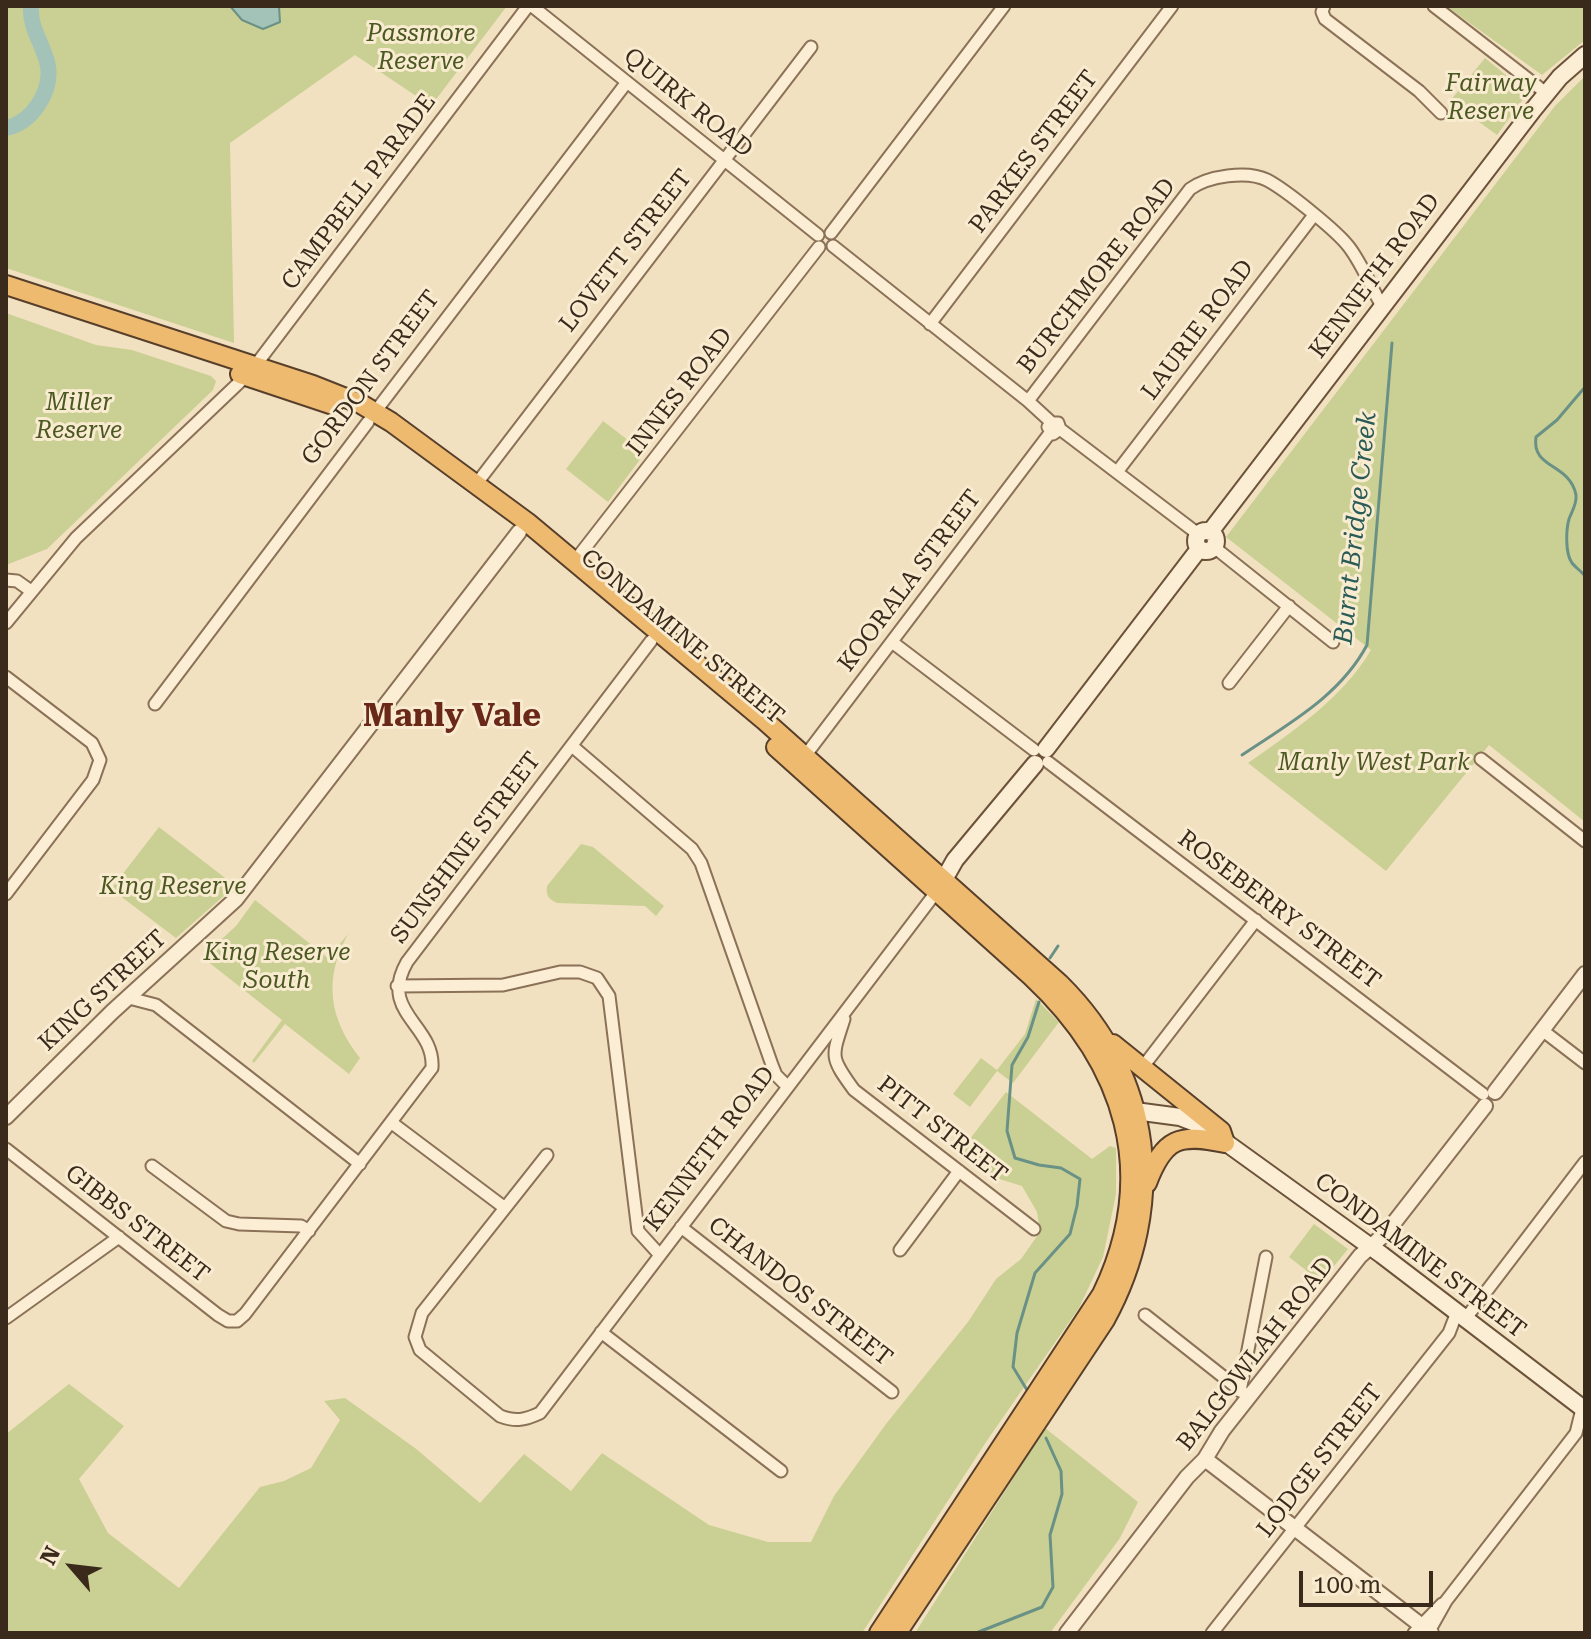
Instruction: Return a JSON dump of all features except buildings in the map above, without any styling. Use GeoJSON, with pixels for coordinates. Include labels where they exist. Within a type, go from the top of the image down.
{"type":"FeatureCollection","features":[{"type":"Feature","properties":{"kind":"highway","name":"CONDAMINE STREET"},"geometry":{"type":"LineString","coordinates":[[6,285],[251,371]]}},
{"type":"Feature","properties":{"kind":"highway","name":"CONDAMINE STREET"},"geometry":{"type":"LineString","coordinates":[[6,297],[251,371],[323,388],[477,483],[651,641],[941,886]]}},
{"type":"Feature","properties":{"kind":"highway","name":"CONDAMINE STREET"},"geometry":{"type":"LineString","coordinates":[[371,417],[412,450],[574,562],[805,756],[1033,969],[1077,1001],[1102,1034]]}},
{"type":"Feature","properties":{"kind":"highway","name":"CONDAMINE STREET"},"geometry":{"type":"LineString","coordinates":[[1048,982],[1091,1045],[1132,1117]]}},
{"type":"Feature","properties":{"kind":"highway"},"geometry":{"type":"LineString","coordinates":[[1102,1034],[1221,1131],[1225,1143]]}},
{"type":"Feature","properties":{"kind":"highway"},"geometry":{"type":"LineString","coordinates":[[897,1633],[1105,1320],[1132,1262],[1142,1219],[1145,1166],[1121,1071],[1102,1034]]}},
{"type":"Feature","properties":{"kind":"highway"},"geometry":{"type":"LineString","coordinates":[[879,1633],[1102,1294],[1116,1262],[1128,1209],[1132,1117]]}},
{"type":"Feature","properties":{"kind":"highway"},"geometry":{"type":"LineString","coordinates":[[1145,1188],[1161,1153],[1172,1143],[1196,1137],[1225,1143]]}},
{"type":"Feature","properties":{"kind":"main road","name":"KENNETH ROAD"},"geometry":{"type":"LineString","coordinates":[[941,886],[955,860],[1041,756],[1546,93],[1585,55]]}},
{"type":"Feature","properties":{"kind":"main road","name":"CONDAMINE STREET"},"geometry":{"type":"LineString","coordinates":[[1132,1117],[1176,1126],[1225,1143],[1371,1246],[1584,1410]]}},
{"type":"Feature","properties":{"kind":"street","name":"QUIRK ROAD"},"geometry":{"type":"LineString","coordinates":[[530,6],[723,160],[818,241]]}},
{"type":"Feature","properties":{"kind":"street","name":"CAMPBELL PARADE"},"geometry":{"type":"LineString","coordinates":[[6,623],[76,538],[251,371],[530,6]]}},
{"type":"Feature","properties":{"kind":"street"},"geometry":{"type":"LineString","coordinates":[[832,240],[1004,6]]}},
{"type":"Feature","properties":{"kind":"street","name":"PARKES STREET"},"geometry":{"type":"LineString","coordinates":[[930,324],[1172,6]]}},
{"type":"Feature","properties":{"kind":"street"},"geometry":{"type":"LineString","coordinates":[[1324,6],[1322,12],[1325,19],[1419,91],[1441,113]]}},
{"type":"Feature","properties":{"kind":"street"},"geometry":{"type":"LineString","coordinates":[[1434,6],[1546,93]]}},
{"type":"Feature","properties":{"kind":"street","name":"LOVETT STREET"},"geometry":{"type":"LineString","coordinates":[[477,483],[811,47]]}},
{"type":"Feature","properties":{"kind":"street","name":"GORDON STREET"},"geometry":{"type":"LineString","coordinates":[[155,704],[627,82]]}},
{"type":"Feature","properties":{"kind":"street","name":"BURCHMORE ROAD"},"geometry":{"type":"LineString","coordinates":[[1028,401],[1190,189],[1200,182],[1253,176],[1268,180],[1339,235],[1351,250],[1382,306]]}},
{"type":"Feature","properties":{"kind":"street","name":"LAURIE ROAD"},"geometry":{"type":"LineString","coordinates":[[1117,472],[1314,215]]}},
{"type":"Feature","properties":{"kind":"street"},"geometry":{"type":"LineString","coordinates":[[818,241],[823,231],[930,324],[1028,401],[1054,428],[1117,472],[1333,642]]}},
{"type":"Feature","properties":{"kind":"street","name":"INNES ROAD"},"geometry":{"type":"LineString","coordinates":[[574,562],[818,241]]}},
{"type":"Feature","properties":{"kind":"street","name":"KOORALA STREET"},"geometry":{"type":"LineString","coordinates":[[805,756],[1054,428]]}},
{"type":"Feature","properties":{"kind":"street","name":"KING STREET"},"geometry":{"type":"LineString","coordinates":[[6,1117],[243,892],[523,527]]}},
{"type":"Feature","properties":{"kind":"street"},"geometry":{"type":"LineString","coordinates":[[6,580],[17,581],[31,591]]}},
{"type":"Feature","properties":{"kind":"street"},"geometry":{"type":"LineString","coordinates":[[1229,683],[1289,606]]}},
{"type":"Feature","properties":{"kind":"street","name":"SUNSHINE STREET"},"geometry":{"type":"LineString","coordinates":[[397,986],[407,962],[651,641]]}},
{"type":"Feature","properties":{"kind":"street","name":"ROSEBERRY STREET"},"geometry":{"type":"LineString","coordinates":[[892,642],[1487,1097]]}},
{"type":"Feature","properties":{"kind":"street"},"geometry":{"type":"LineString","coordinates":[[6,677],[92,743],[100,760],[93,780],[6,894]]}},
{"type":"Feature","properties":{"kind":"street"},"geometry":{"type":"LineString","coordinates":[[572,746],[692,849],[701,863],[772,1065],[776,1075],[788,1087]]}},
{"type":"Feature","properties":{"kind":"street"},"geometry":{"type":"LineString","coordinates":[[1481,759],[1585,841]]}},
{"type":"Feature","properties":{"kind":"street","name":"KENNETH ROAD"},"geometry":{"type":"LineString","coordinates":[[505,1208],[422,1313],[415,1337],[420,1350],[500,1416],[513,1421],[526,1420],[540,1413],[941,886]]}},
{"type":"Feature","properties":{"kind":"street"},"geometry":{"type":"LineString","coordinates":[[1142,1068],[1256,920]]}},
{"type":"Feature","properties":{"kind":"street"},"geometry":{"type":"LineString","coordinates":[[152,1166],[226,1221],[301,1226],[309,1231],[432,1068],[430,1049],[402,1006],[397,986],[503,985],[570,972],[589,974],[597,978],[609,996],[638,1231],[659,1254]]}},
{"type":"Feature","properties":{"kind":"street","name":"BALGOWLAH ROAD"},"geometry":{"type":"LineString","coordinates":[[1067,1633],[1187,1477],[1205,1459],[1245,1394],[1360,1256],[1386,1233],[1487,1097],[1585,974]]}},
{"type":"Feature","properties":{"kind":"street"},"geometry":{"type":"LineString","coordinates":[[148,980],[156,1005]]}},
{"type":"Feature","properties":{"kind":"street"},"geometry":{"type":"LineString","coordinates":[[129,998],[156,1005],[360,1164]]}},
{"type":"Feature","properties":{"kind":"street","name":"PITT STREET"},"geometry":{"type":"LineString","coordinates":[[847,1010],[833,1046],[835,1060],[854,1090],[1034,1229]]}},
{"type":"Feature","properties":{"kind":"street"},"geometry":{"type":"LineString","coordinates":[[1542,1030],[1585,1063]]}},
{"type":"Feature","properties":{"kind":"street"},"geometry":{"type":"LineString","coordinates":[[392,1123],[505,1208],[547,1155]]}},
{"type":"Feature","properties":{"kind":"street","name":"GIBBS STREET"},"geometry":{"type":"LineString","coordinates":[[6,1149],[222,1318],[239,1325],[309,1231]]}},
{"type":"Feature","properties":{"kind":"street","name":"LODGE STREET"},"geometry":{"type":"LineString","coordinates":[[1212,1633],[1585,1162]]}},
{"type":"Feature","properties":{"kind":"street"},"geometry":{"type":"LineString","coordinates":[[900,1250],[959,1171]]}},
{"type":"Feature","properties":{"kind":"street","name":"CHANDOS STREET"},"geometry":{"type":"LineString","coordinates":[[681,1227],[892,1392]]}},
{"type":"Feature","properties":{"kind":"street"},"geometry":{"type":"LineString","coordinates":[[6,1318],[119,1237]]}},
{"type":"Feature","properties":{"kind":"street"},"geometry":{"type":"LineString","coordinates":[[1145,1315],[1245,1394],[1266,1257]]}},
{"type":"Feature","properties":{"kind":"street"},"geometry":{"type":"LineString","coordinates":[[601,1332],[781,1471]]}},
{"type":"Feature","properties":{"kind":"street"},"geometry":{"type":"LineString","coordinates":[[1205,1459],[1425,1631],[1576,1433],[1584,1410]]}},
{"type":"Feature","properties":{"kind":"green space","name":"Passmore Reserve"},"geometry":{"type":"Polygon","coordinates":[[[6,6],[230,6],[242,20],[280,22],[279,6],[507,6],[431,106],[355,55],[230,143],[234,343],[6,268],[6,6]]]}},
{"type":"Feature","properties":{"kind":"green space"},"geometry":{"type":"Polygon","coordinates":[[[1446,6],[1585,6],[1585,40],[1542,75],[1446,6]]]}},
{"type":"Feature","properties":{"kind":"green space","name":"Fairway Reserve"},"geometry":{"type":"Polygon","coordinates":[[[1485,58],[1524,90],[1524,98],[1497,135],[1464,111],[1457,112],[1450,101],[1485,58]]]}},
{"type":"Feature","properties":{"kind":"green space","name":"Manly West Park"},"geometry":{"type":"Polygon","coordinates":[[[1585,76],[1585,822],[1489,745],[1386,871],[1248,763],[1331,699],[1371,650],[1226,537],[1555,106],[1585,76]]]}},
{"type":"Feature","properties":{"kind":"green space","name":"Miller Reserve"},"geometry":{"type":"Polygon","coordinates":[[[6,313],[96,345],[132,350],[211,376],[216,381],[213,390],[47,549],[6,565],[6,313]]]}},
{"type":"Feature","properties":{"kind":"green space"},"geometry":{"type":"Polygon","coordinates":[[[603,421],[645,453],[608,502],[566,469],[603,421]]]}},
{"type":"Feature","properties":{"kind":"green space","name":"King Reserve"},"geometry":{"type":"Polygon","coordinates":[[[159,827],[233,884],[226,894],[176,938],[111,889],[159,827]]]}},
{"type":"Feature","properties":{"kind":"green space"},"geometry":{"type":"Polygon","coordinates":[[[581,844],[593,847],[664,906],[656,916],[645,906],[557,903],[550,898],[547,886],[581,844]]]}},
{"type":"Feature","properties":{"kind":"green space","name":"King Reserve South"},"geometry":{"type":"Polygon","coordinates":[[[255,900],[328,958],[348,934],[335,967],[333,998],[342,1028],[360,1058],[349,1074],[285,1024],[254,1063],[252,1061],[282,1020],[202,957],[236,926],[255,900]]]}},
{"type":"Feature","properties":{"kind":"green space"},"geometry":{"type":"Polygon","coordinates":[[[1036,999],[1059,1022],[1013,1083],[997,1071],[970,1107],[953,1094],[981,1058],[997,1070],[1025,1034],[1036,999]]]}},
{"type":"Feature","properties":{"kind":"green space"},"geometry":{"type":"Polygon","coordinates":[[[1006,1092],[1092,1159],[1110,1146],[1116,1148],[1116,1194],[1103,1257],[1079,1308],[988,1439],[862,1633],[6,1633],[6,1434],[69,1384],[124,1426],[79,1479],[108,1533],[179,1588],[260,1487],[284,1481],[311,1468],[340,1420],[324,1401],[345,1398],[415,1448],[480,1503],[524,1454],[571,1491],[602,1453],[709,1525],[768,1542],[811,1542],[834,1496],[886,1424],[968,1322],[996,1279],[1021,1259],[1040,1232],[1037,1212],[1022,1186],[990,1176],[959,1153],[1006,1092]]]}},
{"type":"Feature","properties":{"kind":"green space"},"geometry":{"type":"Polygon","coordinates":[[[1314,1224],[1348,1249],[1321,1282],[1289,1257],[1314,1224]]]}},
{"type":"Feature","properties":{"kind":"green space"},"geometry":{"type":"Polygon","coordinates":[[[1045,1428],[1138,1502],[1120,1538],[1050,1633],[915,1633],[1045,1428]]]}},
{"type":"Feature","properties":{"kind":"water"},"geometry":{"type":"Polygon","coordinates":[[[230,6],[279,6],[280,22],[263,29],[242,20],[230,6]]]}},
{"type":"Feature","properties":{"kind":"waterway"},"geometry":{"type":"LineString","coordinates":[[6,128],[24,120],[31,113],[47,86],[48,66],[32,22],[31,6]]}},
{"type":"Feature","properties":{"kind":"waterway","name":"Burnt Bridge Creek"},"geometry":{"type":"LineString","coordinates":[[1242,755],[1328,694],[1356,663],[1367,645],[1392,343]]}},
{"type":"Feature","properties":{"kind":"waterway"},"geometry":{"type":"LineString","coordinates":[[1585,387],[1557,420],[1536,437],[1539,455],[1567,477],[1576,495],[1568,524],[1567,548],[1572,563],[1585,576]]}},
{"type":"Feature","properties":{"kind":"waterway","name":"Burnt Bridge Creek"},"geometry":{"type":"LineString","coordinates":[[1050,958],[1058,946]]}},
{"type":"Feature","properties":{"kind":"waterway","name":"Burnt Bridge Creek"},"geometry":{"type":"LineString","coordinates":[[1027,1390],[1013,1367],[1017,1333],[1035,1273],[1070,1234],[1080,1179],[1061,1168],[1015,1158],[1007,1131],[1012,1065],[1028,1037],[1039,1002]]}},
{"type":"Feature","properties":{"kind":"waterway","name":"Burnt Bridge Creek"},"geometry":{"type":"LineString","coordinates":[[976,1633],[1042,1607],[1053,1587],[1050,1535],[1062,1494],[1061,1471],[1046,1438]]}},
{"type":"Feature","properties":{"kind":"district","name":"Manly Vale"},"geometry":{"type":"Point","coordinates":[452,717]}}]}
